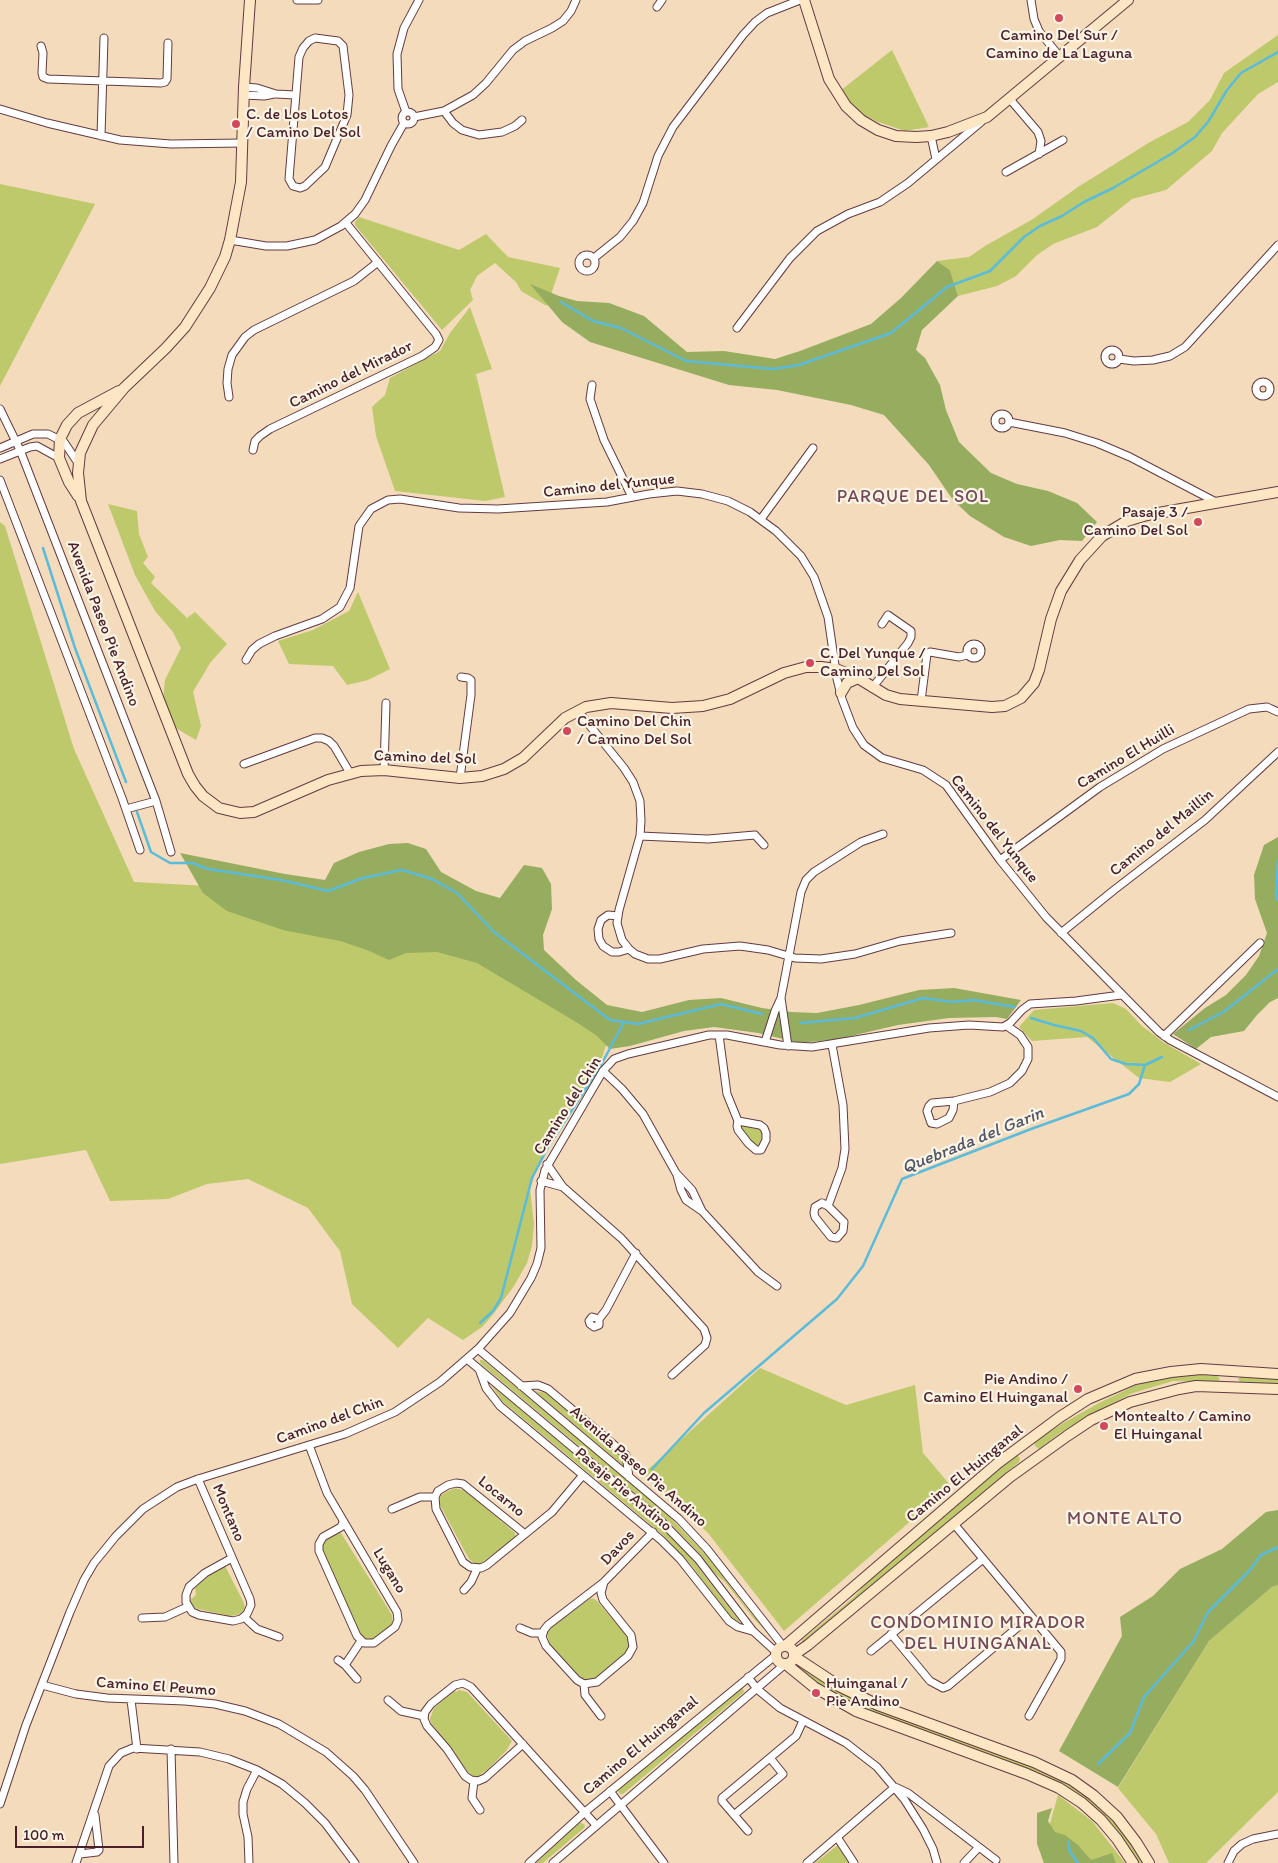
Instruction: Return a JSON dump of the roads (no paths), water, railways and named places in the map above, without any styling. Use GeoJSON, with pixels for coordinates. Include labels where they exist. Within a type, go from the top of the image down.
{"type":"FeatureCollection","features":[{"type":"Feature","properties":{"kind":"street","name":"Camino del Sol"},"geometry":{"type":"LineString","coordinates":[[81,501],[78,464],[84,443],[93,425],[124,388],[166,348],[193,315],[214,280],[230,240],[239,201],[250,0]]}},
{"type":"Feature","properties":{"kind":"street"},"geometry":{"type":"LineString","coordinates":[[297,0],[318,0]]}},
{"type":"Feature","properties":{"kind":"street"},"geometry":{"type":"LineString","coordinates":[[406,112],[398,89],[396,54],[400,37],[419,0]]}},
{"type":"Feature","properties":{"kind":"street"},"geometry":{"type":"LineString","coordinates":[[414,117],[444,111],[463,102],[480,89],[508,55],[518,46],[562,21],[571,11],[576,0]]}},
{"type":"Feature","properties":{"kind":"street"},"geometry":{"type":"LineString","coordinates":[[657,7],[662,0]]}},
{"type":"Feature","properties":{"kind":"street"},"geometry":{"type":"LineString","coordinates":[[594,258],[620,237],[633,221],[642,203],[654,166],[667,136],[743,35],[767,13],[800,0]]}},
{"type":"Feature","properties":{"kind":"street"},"geometry":{"type":"LineString","coordinates":[[804,0],[829,80],[846,106],[869,125],[887,133],[906,137],[931,136],[948,132],[987,117]]}},
{"type":"Feature","properties":{"kind":"street"},"geometry":{"type":"LineString","coordinates":[[1031,0],[1034,19],[1039,31],[1060,57]]}},
{"type":"Feature","properties":{"kind":"street"},"geometry":{"type":"LineString","coordinates":[[737,328],[790,258],[817,231],[848,214],[880,202],[908,183],[1128,0]]}},
{"type":"Feature","properties":{"kind":"street"},"geometry":{"type":"LineString","coordinates":[[101,136],[104,38]]}},
{"type":"Feature","properties":{"kind":"street"},"geometry":{"type":"LineString","coordinates":[[316,38],[338,41],[343,46],[345,60],[349,95],[347,115],[325,166],[311,181],[300,188],[292,186],[289,180],[294,138],[296,95],[299,57],[303,48],[309,41],[316,38]]}},
{"type":"Feature","properties":{"kind":"street"},"geometry":{"type":"LineString","coordinates":[[41,46],[43,53],[43,77],[48,79],[164,82],[167,79],[168,43]]}},
{"type":"Feature","properties":{"kind":"street"},"geometry":{"type":"LineString","coordinates":[[244,91],[257,88],[276,94],[296,95]]}},
{"type":"Feature","properties":{"kind":"street"},"geometry":{"type":"LineString","coordinates":[[1009,98],[1038,132],[1041,141],[1039,154]]}},
{"type":"Feature","properties":{"kind":"street"},"geometry":{"type":"LineString","coordinates":[[0,109],[101,136],[139,142],[170,144],[243,142]]}},
{"type":"Feature","properties":{"kind":"street"},"geometry":{"type":"LineString","coordinates":[[444,111],[453,123],[462,130],[479,135],[502,132],[515,126],[522,120]]}},
{"type":"Feature","properties":{"kind":"street"},"geometry":{"type":"LineString","coordinates":[[406,112],[410,112],[414,117]]}},
{"type":"Feature","properties":{"kind":"street"},"geometry":{"type":"LineString","coordinates":[[404,123],[401,118],[406,112]]}},
{"type":"Feature","properties":{"kind":"street"},"geometry":{"type":"LineString","coordinates":[[404,123],[411,123],[414,117]]}},
{"type":"Feature","properties":{"kind":"street"},"geometry":{"type":"LineString","coordinates":[[230,240],[272,246],[296,245],[325,236],[346,223],[365,200],[394,139],[404,123]]}},
{"type":"Feature","properties":{"kind":"street"},"geometry":{"type":"LineString","coordinates":[[931,136],[936,159]]}},
{"type":"Feature","properties":{"kind":"street"},"geometry":{"type":"LineString","coordinates":[[1006,172],[1063,140]]}},
{"type":"Feature","properties":{"kind":"street","name":"Camino del Mirador"},"geometry":{"type":"LineString","coordinates":[[253,450],[255,441],[270,430],[422,356],[435,347],[439,340],[346,223]]}},
{"type":"Feature","properties":{"kind":"street"},"geometry":{"type":"LineString","coordinates":[[1119,359],[1134,361],[1153,360],[1170,356],[1185,348],[1278,245]]}},
{"type":"Feature","properties":{"kind":"street"},"geometry":{"type":"LineString","coordinates":[[229,397],[228,369],[232,355],[245,337],[254,330],[354,281],[378,262]]}},
{"type":"Feature","properties":{"kind":"street"},"geometry":{"type":"LineString","coordinates":[[1270,386],[1278,382]]}},
{"type":"Feature","properties":{"kind":"street"},"geometry":{"type":"LineString","coordinates":[[592,385],[590,399],[604,440],[632,497]]}},
{"type":"Feature","properties":{"kind":"street","name":"Camino del Sol"},"geometry":{"type":"LineString","coordinates":[[124,388],[78,413],[67,425],[60,439],[59,458],[69,482],[81,501],[194,786],[212,804],[228,811],[240,813],[254,812],[318,784],[350,773],[384,770],[460,778],[488,774],[514,764],[532,751],[565,718],[594,705],[611,703],[672,708],[703,706],[743,694],[791,670],[814,667],[836,668],[893,698],[921,702],[999,707],[1011,704],[1030,689],[1036,677],[1050,619],[1061,591],[1080,560],[1095,542],[1127,521],[1147,515],[1278,492]]}},
{"type":"Feature","properties":{"kind":"street","name":"Avenida Paseo Pie Andino"},"geometry":{"type":"LineString","coordinates":[[0,409],[20,450],[156,800],[171,852]]}},
{"type":"Feature","properties":{"kind":"street"},"geometry":{"type":"LineString","coordinates":[[1009,422],[1065,433],[1097,443],[1130,457],[1216,502]]}},
{"type":"Feature","properties":{"kind":"street"},"geometry":{"type":"LineString","coordinates":[[0,448],[33,434],[40,433],[60,439],[70,448],[78,464]]}},
{"type":"Feature","properties":{"kind":"street"},"geometry":{"type":"LineString","coordinates":[[0,459],[20,450],[37,446],[59,458]]}},
{"type":"Feature","properties":{"kind":"street"},"geometry":{"type":"LineString","coordinates":[[761,519],[813,448]]}},
{"type":"Feature","properties":{"kind":"street"},"geometry":{"type":"LineString","coordinates":[[0,480],[140,850]]}},
{"type":"Feature","properties":{"kind":"street","name":"Camino del Yunque"},"geometry":{"type":"LineString","coordinates":[[246,660],[252,650],[259,644],[275,636],[322,619],[340,607],[350,588],[359,526],[366,514],[382,502],[400,498],[459,508],[498,509],[607,502],[670,492],[702,494],[733,504],[761,519],[793,547],[814,577],[828,617],[841,693],[853,728],[864,745],[882,758],[923,770],[939,780],[952,792],[1000,860],[1061,934],[1164,1036],[1278,1097]]}},
{"type":"Feature","properties":{"kind":"street"},"geometry":{"type":"LineString","coordinates":[[872,688],[911,637],[911,631],[888,615],[882,624]]}},
{"type":"Feature","properties":{"kind":"street"},"geometry":{"type":"LineString","coordinates":[[921,702],[927,654],[930,652],[959,657],[967,655]]}},
{"type":"Feature","properties":{"kind":"street"},"geometry":{"type":"LineString","coordinates":[[460,778],[471,695],[471,680],[461,677]]}},
{"type":"Feature","properties":{"kind":"street"},"geometry":{"type":"LineString","coordinates":[[841,693],[847,683],[858,678]]}},
{"type":"Feature","properties":{"kind":"street"},"geometry":{"type":"LineString","coordinates":[[384,770],[386,703]]}},
{"type":"Feature","properties":{"kind":"street","name":"Camino El Huilli"},"geometry":{"type":"LineString","coordinates":[[1000,860],[1100,787],[1163,749],[1249,709],[1267,707],[1278,712]]}},
{"type":"Feature","properties":{"kind":"street"},"geometry":{"type":"LineString","coordinates":[[578,711],[620,762],[633,782],[640,806],[640,836],[618,916],[619,935],[628,949],[642,957],[654,960],[703,949],[730,946],[758,949],[810,959],[833,958],[855,954],[900,941],[952,933]]}},
{"type":"Feature","properties":{"kind":"street"},"geometry":{"type":"LineString","coordinates":[[244,764],[315,738],[322,738],[334,746],[350,773]]}},
{"type":"Feature","properties":{"kind":"street","name":"Camino del Maillin"},"geometry":{"type":"LineString","coordinates":[[1061,934],[1114,890],[1193,830],[1278,752]]}},
{"type":"Feature","properties":{"kind":"street"},"geometry":{"type":"LineString","coordinates":[[126,810],[156,800]]}},
{"type":"Feature","properties":{"kind":"street"},"geometry":{"type":"LineString","coordinates":[[765,1042],[781,998],[801,892],[806,880],[814,872],[861,842],[883,834]]}},
{"type":"Feature","properties":{"kind":"street"},"geometry":{"type":"LineString","coordinates":[[640,836],[708,839],[754,835],[764,845]]}},
{"type":"Feature","properties":{"kind":"street"},"geometry":{"type":"LineString","coordinates":[[618,916],[608,915],[603,918],[598,926],[598,936],[603,946],[612,952],[628,949]]}},
{"type":"Feature","properties":{"kind":"street"},"geometry":{"type":"LineString","coordinates":[[1164,1036],[1260,943]]}},
{"type":"Feature","properties":{"kind":"street"},"geometry":{"type":"LineString","coordinates":[[954,1101],[997,1089],[1010,1083],[1022,1071],[1028,1059],[1028,1047],[1020,1035],[1007,1026],[1030,1004],[1076,1001],[1121,995]]}},
{"type":"Feature","properties":{"kind":"street"},"geometry":{"type":"LineString","coordinates":[[781,998],[788,1046]]}},
{"type":"Feature","properties":{"kind":"street","name":"Camino del Chin"},"geometry":{"type":"LineString","coordinates":[[0,1804],[42,1685],[84,1580],[105,1549],[130,1520],[143,1509],[177,1487],[362,1427],[395,1412],[426,1393],[478,1349],[510,1313],[527,1287],[537,1264],[541,1241],[541,1181],[547,1164],[603,1071],[614,1059],[698,1036],[719,1035],[812,1048],[929,1028],[956,1025],[998,1028],[1007,1026]]}},
{"type":"Feature","properties":{"kind":"street"},"geometry":{"type":"LineString","coordinates":[[719,1035],[727,1094],[738,1121],[738,1130],[756,1150],[761,1150],[766,1140],[764,1128],[760,1125],[738,1121]]}},
{"type":"Feature","properties":{"kind":"street"},"geometry":{"type":"LineString","coordinates":[[828,1206],[842,1168],[845,1149],[843,1105],[832,1045]]}},
{"type":"Feature","properties":{"kind":"street"},"geometry":{"type":"LineString","coordinates":[[603,1071],[622,1089],[643,1114],[676,1173],[685,1198],[702,1211],[758,1272],[777,1286]]}},
{"type":"Feature","properties":{"kind":"street"},"geometry":{"type":"LineString","coordinates":[[547,1164],[563,1187],[606,1223],[636,1253],[704,1329],[706,1335],[705,1345],[672,1376]]}},
{"type":"Feature","properties":{"kind":"street"},"geometry":{"type":"LineString","coordinates":[[541,1181],[563,1187]]}},
{"type":"Feature","properties":{"kind":"street"},"geometry":{"type":"LineString","coordinates":[[824,1203],[828,1206],[845,1223],[843,1231],[835,1238],[827,1232],[814,1214],[814,1209],[818,1204],[824,1203]]}},
{"type":"Feature","properties":{"kind":"street"},"geometry":{"type":"LineString","coordinates":[[599,1318],[606,1310],[636,1253]]}},
{"type":"Feature","properties":{"kind":"street","name":"Avenida Paseo Pie Andino"},"geometry":{"type":"LineString","coordinates":[[478,1349],[664,1505],[694,1534],[780,1650]]}},
{"type":"Feature","properties":{"kind":"street","name":"Avenida Paseo Pie Andino"},"geometry":{"type":"LineString","coordinates":[[467,1358],[676,1535],[698,1559],[753,1631],[780,1650]]}},
{"type":"Feature","properties":{"kind":"street","name":"Pasaje Pie Andino"},"geometry":{"type":"LineString","coordinates":[[478,1368],[486,1388],[495,1401],[652,1532],[680,1559],[724,1617],[738,1627],[753,1631]]}},
{"type":"Feature","properties":{"kind":"street","name":"Camino El Huinganal"},"geometry":{"type":"LineString","coordinates":[[528,1863],[585,1812],[748,1677],[889,1556],[1021,1446],[1074,1407],[1119,1384],[1146,1376],[1200,1370],[1278,1374]]}},
{"type":"Feature","properties":{"kind":"street"},"geometry":{"type":"LineString","coordinates":[[1230,1371],[1231,1387]]}},
{"type":"Feature","properties":{"kind":"street","name":"Pasaje Pie Andino"},"geometry":{"type":"LineString","coordinates":[[521,1386],[538,1385],[548,1389],[626,1455],[629,1477]]}},
{"type":"Feature","properties":{"kind":"street","name":"Camino El Huinganal"},"geometry":{"type":"LineString","coordinates":[[795,1656],[1034,1460],[1091,1420],[1130,1402],[1163,1392],[1196,1386],[1278,1390]]}},
{"type":"Feature","properties":{"kind":"street","name":"Lugano"},"geometry":{"type":"LineString","coordinates":[[309,1445],[327,1493],[396,1609],[398,1616],[393,1630],[378,1641],[370,1644],[361,1641]]}},
{"type":"Feature","properties":{"kind":"street"},"geometry":{"type":"LineString","coordinates":[[1021,1446],[1034,1460]]}},
{"type":"Feature","properties":{"kind":"street","name":"Locarno"},"geometry":{"type":"LineString","coordinates":[[464,1590],[478,1569],[487,1566],[561,1503],[583,1474]]}},
{"type":"Feature","properties":{"kind":"street","name":"Montano"},"geometry":{"type":"LineString","coordinates":[[198,1479],[251,1602],[249,1611],[244,1617]]}},
{"type":"Feature","properties":{"kind":"street","name":"Locarno"},"geometry":{"type":"LineString","coordinates":[[392,1508],[420,1497],[434,1497],[438,1491],[448,1485],[463,1484],[525,1534]]}},
{"type":"Feature","properties":{"kind":"street"},"geometry":{"type":"LineString","coordinates":[[434,1497],[434,1506],[461,1558],[466,1565],[478,1569]]}},
{"type":"Feature","properties":{"kind":"street"},"geometry":{"type":"LineString","coordinates":[[343,1522],[338,1528],[323,1536],[319,1544],[320,1551],[353,1629],[361,1641],[345,1665]]}},
{"type":"Feature","properties":{"kind":"street"},"geometry":{"type":"LineString","coordinates":[[954,1524],[1061,1652],[1061,1659],[1029,1716]]}},
{"type":"Feature","properties":{"kind":"street","name":"Davos"},"geometry":{"type":"LineString","coordinates":[[543,1633],[548,1625],[604,1582],[652,1532]]}},
{"type":"Feature","properties":{"kind":"street","name":"Montano"},"geometry":{"type":"LineString","coordinates":[[187,1607],[186,1595],[192,1583],[205,1573],[232,1558]]}},
{"type":"Feature","properties":{"kind":"street"},"geometry":{"type":"LineString","coordinates":[[871,1651],[983,1559]]}},
{"type":"Feature","properties":{"kind":"street","name":"Davos"},"geometry":{"type":"LineString","coordinates":[[603,1600],[601,1593],[604,1582]]}},
{"type":"Feature","properties":{"kind":"street"},"geometry":{"type":"LineString","coordinates":[[520,1628],[532,1633],[543,1633],[543,1640],[546,1646],[577,1680],[584,1684],[597,1682],[628,1656],[633,1647],[631,1635],[603,1600],[596,1596],[584,1598]]}},
{"type":"Feature","properties":{"kind":"street"},"geometry":{"type":"LineString","coordinates":[[142,1618],[165,1617],[187,1607],[199,1615],[233,1621],[244,1617],[258,1629],[279,1637]]}},
{"type":"Feature","properties":{"kind":"street"},"geometry":{"type":"LineString","coordinates":[[891,1634],[930,1681],[943,1688],[948,1686],[1031,1616]]}},
{"type":"Feature","properties":{"kind":"street"},"geometry":{"type":"LineString","coordinates":[[1133,1863],[1101,1820],[1082,1803],[1059,1788],[1027,1774],[856,1711],[814,1687],[778,1661],[780,1650],[791,1647],[795,1656],[839,1686],[878,1705],[1034,1762],[1072,1780],[1093,1795],[1117,1817],[1149,1863]]}},
{"type":"Feature","properties":{"kind":"street"},"geometry":{"type":"LineString","coordinates":[[786,1665],[791,1663],[795,1656]]}},
{"type":"Feature","properties":{"kind":"street"},"geometry":{"type":"LineString","coordinates":[[338,1660],[358,1678]]}},
{"type":"Feature","properties":{"kind":"street","name":"Camino El Huinganal"},"geometry":{"type":"LineString","coordinates":[[553,1863],[786,1665]]}},
{"type":"Feature","properties":{"kind":"street"},"geometry":{"type":"LineString","coordinates":[[748,1677],[757,1689],[780,1708],[835,1737],[856,1750],[877,1767],[895,1787],[924,1829],[937,1863]]}},
{"type":"Feature","properties":{"kind":"street"},"geometry":{"type":"LineString","coordinates":[[523,1744],[484,1778],[474,1781],[465,1776],[447,1749],[427,1726],[424,1716],[431,1704],[452,1686],[467,1684],[475,1690],[596,1825]]}},
{"type":"Feature","properties":{"kind":"street"},"geometry":{"type":"LineString","coordinates":[[584,1684],[586,1698],[601,1716]]}},
{"type":"Feature","properties":{"kind":"street","name":"Camino El Peumo"},"geometry":{"type":"LineString","coordinates":[[42,1685],[88,1696],[131,1700],[185,1701],[223,1706],[262,1717],[295,1732],[326,1752],[353,1776],[374,1803],[414,1863]]}},
{"type":"Feature","properties":{"kind":"street"},"geometry":{"type":"LineString","coordinates":[[131,1700],[137,1749]]}},
{"type":"Feature","properties":{"kind":"street"},"geometry":{"type":"LineString","coordinates":[[388,1700],[401,1711],[424,1716]]}},
{"type":"Feature","properties":{"kind":"street"},"geometry":{"type":"LineString","coordinates":[[748,1831],[722,1801],[722,1798],[796,1736],[803,1721]]}},
{"type":"Feature","properties":{"kind":"street"},"geometry":{"type":"LineString","coordinates":[[170,1749],[174,1863]]}},
{"type":"Feature","properties":{"kind":"street"},"geometry":{"type":"LineString","coordinates":[[76,1863],[112,1761],[127,1750],[170,1749],[215,1755],[257,1770],[282,1784],[305,1802],[325,1823],[355,1863]]}},
{"type":"Feature","properties":{"kind":"street"},"geometry":{"type":"LineString","coordinates":[[734,1815],[783,1774],[770,1758]]}},
{"type":"Feature","properties":{"kind":"street"},"geometry":{"type":"LineString","coordinates":[[249,1863],[248,1836],[243,1814],[243,1802],[247,1789],[257,1770]]}},
{"type":"Feature","properties":{"kind":"street"},"geometry":{"type":"LineString","coordinates":[[474,1781],[472,1798],[480,1810]]}},
{"type":"Feature","properties":{"kind":"street"},"geometry":{"type":"LineString","coordinates":[[807,1863],[895,1787]]}},
{"type":"Feature","properties":{"kind":"street"},"geometry":{"type":"LineString","coordinates":[[895,1787],[908,1793],[996,1860]]}},
{"type":"Feature","properties":{"kind":"street"},"geometry":{"type":"LineString","coordinates":[[610,1792],[664,1863]]}},
{"type":"Feature","properties":{"kind":"street"},"geometry":{"type":"LineString","coordinates":[[80,1854],[97,1852],[99,1850],[94,1813]]}},
{"type":"Feature","properties":{"kind":"street"},"geometry":{"type":"LineString","coordinates":[[1228,1863],[1234,1851],[1242,1844],[1253,1839],[1278,1834]]}},
{"type":"Feature","properties":{"kind":"street"},"geometry":{"type":"LineString","coordinates":[[837,1837],[854,1863]]}},
{"type":"Feature","properties":{"kind":"street"},"geometry":{"type":"LineString","coordinates":[[964,1863],[979,1848]]}},
{"type":"Feature","properties":{"kind":"waterway"},"geometry":{"type":"LineString","coordinates":[[561,302],[593,321],[621,328],[686,361],[773,369],[799,365],[891,333],[947,287],[990,271],[1024,237],[1040,226],[1113,188],[1171,154],[1195,137],[1208,122],[1227,90],[1241,73],[1278,52]]}},
{"type":"Feature","properties":{"kind":"waterway"},"geometry":{"type":"LineString","coordinates":[[43,548],[75,648],[126,782]]}},
{"type":"Feature","properties":{"kind":"waterway"},"geometry":{"type":"LineString","coordinates":[[137,812],[151,852],[170,863],[192,863],[208,869],[281,880],[328,891],[363,878],[402,870],[432,879],[457,893],[494,932],[610,1020],[638,1024],[721,1004],[762,1014]]}},
{"type":"Feature","properties":{"kind":"waterway","name":"Quebrada del Garin"},"geometry":{"type":"LineString","coordinates":[[1278,860],[1276,896],[1278,901]]}},
{"type":"Feature","properties":{"kind":"waterway","name":"Quebrada del Garin"},"geometry":{"type":"LineString","coordinates":[[1189,1030],[1225,1011],[1278,969]]}},
{"type":"Feature","properties":{"kind":"waterway"},"geometry":{"type":"LineString","coordinates":[[800,1023],[855,1018],[923,998],[952,1002],[973,1000],[1015,1007]]}},
{"type":"Feature","properties":{"kind":"waterway"},"geometry":{"type":"LineString","coordinates":[[1031,1018],[1081,1031],[1093,1038],[1111,1059],[1126,1064],[1145,1065],[1162,1057]]}},
{"type":"Feature","properties":{"kind":"waterway"},"geometry":{"type":"LineString","coordinates":[[480,1323],[493,1311],[501,1298],[532,1178],[547,1149],[601,1065],[624,1022]]}},
{"type":"Feature","properties":{"kind":"waterway","name":"Quebrada del Garin"},"geometry":{"type":"LineString","coordinates":[[652,1469],[704,1413],[837,1299],[863,1266],[902,1179],[1031,1129],[1129,1094],[1139,1084],[1145,1065]]}},
{"type":"Feature","properties":{"kind":"waterway"},"geometry":{"type":"LineString","coordinates":[[1098,1764],[1130,1733],[1144,1697],[1193,1642],[1208,1612],[1250,1570],[1261,1555],[1278,1547]]}},
{"type":"Feature","properties":{"kind":"waterway"},"geometry":{"type":"LineString","coordinates":[[1068,1842],[1070,1852],[1078,1863]]}},
{"type":"Feature","properties":{"kind":"place","name":"Camino Del Sur / Camino de La Laguna"},"geometry":{"type":"Point","coordinates":[1059,18]}},
{"type":"Feature","properties":{"kind":"place","name":"C. de Los Lotos / Camino Del Sol"},"geometry":{"type":"Point","coordinates":[236,124]}},
{"type":"Feature","properties":{"kind":"place","name":"Pasaje 3 / Camino Del Sol"},"geometry":{"type":"Point","coordinates":[1198,522]}},
{"type":"Feature","properties":{"kind":"place","name":"C. Del Yunque / Camino Del Sol"},"geometry":{"type":"Point","coordinates":[810,663]}},
{"type":"Feature","properties":{"kind":"place","name":"Camino Del Chin / Camino Del Sol"},"geometry":{"type":"Point","coordinates":[567,731]}},
{"type":"Feature","properties":{"kind":"place","name":"Pie Andino / Camino El Huinganal"},"geometry":{"type":"Point","coordinates":[1078,1389]}},
{"type":"Feature","properties":{"kind":"place","name":"Montealto / Camino El Huinganal"},"geometry":{"type":"Point","coordinates":[1104,1426]}},
{"type":"Feature","properties":{"kind":"place","name":"Huinganal / Pie Andino"},"geometry":{"type":"Point","coordinates":[816,1693]}},
{"type":"Feature","properties":{"kind":"district","name":"PARQUE DEL SOL"},"geometry":{"type":"Point","coordinates":[913,497]}},
{"type":"Feature","properties":{"kind":"district","name":"MONTE ALTO"},"geometry":{"type":"Point","coordinates":[1125,1519]}},
{"type":"Feature","properties":{"kind":"district","name":"CONDOMINIO MIRADOR DEL HUINGANAL"},"geometry":{"type":"Point","coordinates":[978,1634]}}]}
